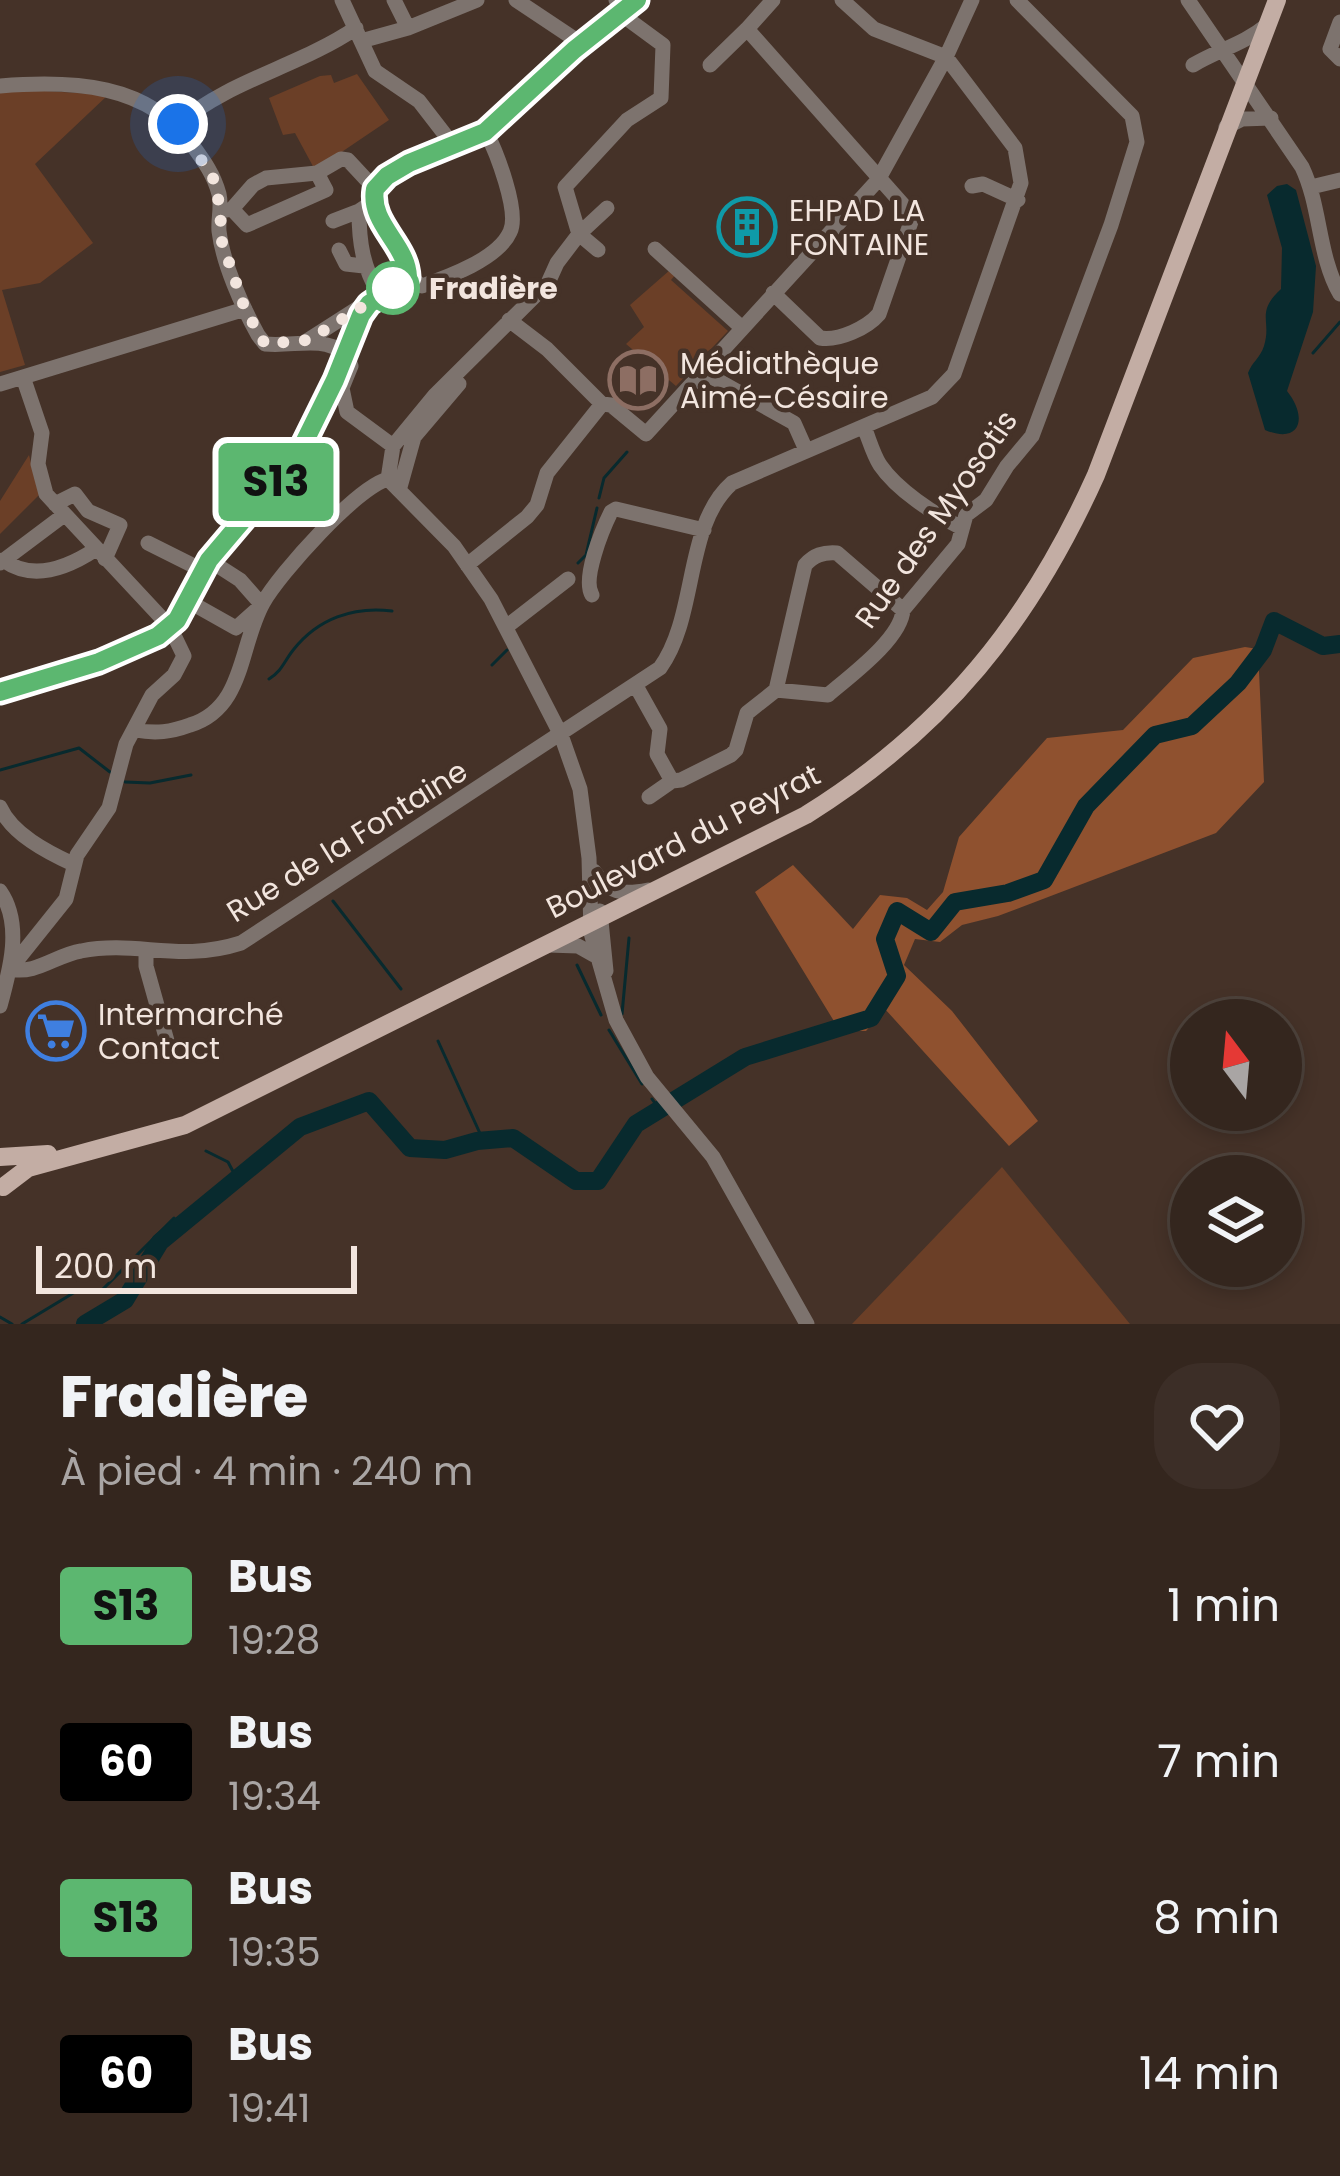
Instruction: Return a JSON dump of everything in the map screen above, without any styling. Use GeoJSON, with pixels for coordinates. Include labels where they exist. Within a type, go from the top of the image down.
{"type":"FeatureCollection","features":[{"type":"Feature","properties":{"kind":"main road","name":"Boulevard du Peyrat"},"geometry":{"type":"LineString","coordinates":[[1,1190],[19,1172],[158,1135],[663,888],[855,785],[940,713],[1007,635],[1070,532],[1096,475],[1276,0]]}},
{"type":"Feature","properties":{"kind":"main road","name":"Boulevard du Peyrat"},"geometry":{"type":"LineString","coordinates":[[0,1160],[55,1153],[156,1126],[242,1095]]}},
{"type":"Feature","properties":{"kind":"main road"},"geometry":{"type":"LineString","coordinates":[[0,1160],[1,1190]]}},
{"type":"Feature","properties":{"kind":"street"},"geometry":{"type":"LineString","coordinates":[[342,0],[375,71],[419,101],[453,145]]}},
{"type":"Feature","properties":{"kind":"street"},"geometry":{"type":"LineString","coordinates":[[394,0],[407,28]]}},
{"type":"Feature","properties":{"kind":"street"},"geometry":{"type":"LineString","coordinates":[[178,124],[194,110],[262,74],[358,34],[407,28],[439,8],[477,0]]}},
{"type":"Feature","properties":{"kind":"street"},"geometry":{"type":"LineString","coordinates":[[516,0],[582,44]]}},
{"type":"Feature","properties":{"kind":"street"},"geometry":{"type":"LineString","coordinates":[[333,221],[369,200],[398,169],[485,132],[619,6],[637,0]]}},
{"type":"Feature","properties":{"kind":"street"},"geometry":{"type":"LineString","coordinates":[[710,65],[773,0]]}},
{"type":"Feature","properties":{"kind":"street"},"geometry":{"type":"LineString","coordinates":[[592,595],[586,583],[589,567],[611,512],[616,509],[704,530],[711,509],[731,483],[932,397],[954,374],[1018,200],[1021,170],[1015,148],[946,57],[874,29],[842,0]]}},
{"type":"Feature","properties":{"kind":"street"},"geometry":{"type":"LineString","coordinates":[[509,320],[547,349],[602,404],[611,405],[646,434],[878,180],[972,0]]}},
{"type":"Feature","properties":{"kind":"street","name":"Rue des Myosotis"},"geometry":{"type":"LineString","coordinates":[[776,690],[828,695],[871,658],[902,621],[903,610],[958,544],[966,515],[986,500],[1006,466],[1032,436],[1111,225],[1137,142],[1132,116],[1017,0]]}},
{"type":"Feature","properties":{"kind":"street"},"geometry":{"type":"LineString","coordinates":[[1188,0],[1271,118],[1312,187],[1339,293]]}},
{"type":"Feature","properties":{"kind":"street"},"geometry":{"type":"LineString","coordinates":[[598,250],[579,234],[565,187],[627,120],[661,98],[663,45],[619,6]]}},
{"type":"Feature","properties":{"kind":"street"},"geometry":{"type":"LineString","coordinates":[[1340,22],[1330,49],[1340,59]]}},
{"type":"Feature","properties":{"kind":"street"},"geometry":{"type":"LineString","coordinates":[[1193,65],[1267,26]]}},
{"type":"Feature","properties":{"kind":"street"},"geometry":{"type":"LineString","coordinates":[[747,29],[914,216],[872,322],[834,339],[820,338],[773,293]]}},
{"type":"Feature","properties":{"kind":"street"},"geometry":{"type":"LineString","coordinates":[[0,86],[69,85],[111,90],[141,100],[178,124],[209,168],[227,210],[247,225],[326,190],[317,173]]}},
{"type":"Feature","properties":{"kind":"street"},"geometry":{"type":"LineString","coordinates":[[1226,127],[1242,118],[1271,118]]}},
{"type":"Feature","properties":{"kind":"street"},"geometry":{"type":"LineString","coordinates":[[408,277],[422,286],[471,267],[512,229],[508,191],[485,132]]}},
{"type":"Feature","properties":{"kind":"street"},"geometry":{"type":"LineString","coordinates":[[393,446],[347,412],[342,388],[351,366],[346,352],[308,340],[265,344],[245,309],[220,236],[227,210],[266,178],[317,173],[345,158],[408,267],[408,277]]}},
{"type":"Feature","properties":{"kind":"street"},"geometry":{"type":"LineString","coordinates":[[1312,187],[1340,180]]}},
{"type":"Feature","properties":{"kind":"street"},"geometry":{"type":"LineString","coordinates":[[972,186],[982,184],[1018,200]]}},
{"type":"Feature","properties":{"kind":"street"},"geometry":{"type":"LineString","coordinates":[[0,692],[99,662],[170,627],[206,565],[298,455],[374,300],[364,266],[369,200]]}},
{"type":"Feature","properties":{"kind":"street"},"geometry":{"type":"LineString","coordinates":[[607,208],[579,234],[538,295],[415,416],[393,446],[394,483],[467,565],[506,627],[561,735],[580,789],[608,998]]}},
{"type":"Feature","properties":{"kind":"street"},"geometry":{"type":"LineString","coordinates":[[655,249],[741,327]]}},
{"type":"Feature","properties":{"kind":"street"},"geometry":{"type":"LineString","coordinates":[[339,250],[346,264],[364,266]]}},
{"type":"Feature","properties":{"kind":"street"},"geometry":{"type":"LineString","coordinates":[[308,340],[408,277]]}},
{"type":"Feature","properties":{"kind":"street"},"geometry":{"type":"LineString","coordinates":[[0,384],[245,309]]}},
{"type":"Feature","properties":{"kind":"street"},"geometry":{"type":"LineString","coordinates":[[394,483],[414,437],[469,373],[474,356]]}},
{"type":"Feature","properties":{"kind":"street"},"geometry":{"type":"LineString","coordinates":[[701,371],[794,423],[806,450]]}},
{"type":"Feature","properties":{"kind":"street"},"geometry":{"type":"LineString","coordinates":[[10,969],[66,899],[73,864],[109,808],[121,755],[152,695],[174,675],[184,656],[170,627],[46,494],[39,473],[42,433],[23,377]]}},
{"type":"Feature","properties":{"kind":"street"},"geometry":{"type":"LineString","coordinates":[[467,565],[527,518],[537,505],[547,473],[602,404]]}},
{"type":"Feature","properties":{"kind":"street"},"geometry":{"type":"LineString","coordinates":[[864,427],[879,464],[938,516],[960,527]]}},
{"type":"Feature","properties":{"kind":"street"},"geometry":{"type":"LineString","coordinates":[[188,601],[236,628],[262,605],[356,497],[376,482],[394,483]]}},
{"type":"Feature","properties":{"kind":"street"},"geometry":{"type":"LineString","coordinates":[[64,514],[88,511],[120,524],[101,554],[67,568],[14,568],[1,562],[64,514],[75,494],[88,511]]}},
{"type":"Feature","properties":{"kind":"street","name":"Rue de la Fontaine"},"geometry":{"type":"LineString","coordinates":[[10,969],[26,972],[56,957],[95,949],[198,954],[241,943],[660,668],[683,624],[704,530]]}},
{"type":"Feature","properties":{"kind":"street"},"geometry":{"type":"LineString","coordinates":[[148,543],[240,580],[262,605]]}},
{"type":"Feature","properties":{"kind":"street"},"geometry":{"type":"LineString","coordinates":[[649,796],[731,755],[747,713],[776,690],[805,565],[811,558],[825,552],[837,554],[903,610]]}},
{"type":"Feature","properties":{"kind":"street"},"geometry":{"type":"LineString","coordinates":[[506,627],[568,579]]}},
{"type":"Feature","properties":{"kind":"street"},"geometry":{"type":"LineString","coordinates":[[135,730],[160,734],[212,718],[232,691],[262,605]]}},
{"type":"Feature","properties":{"kind":"street"},"geometry":{"type":"LineString","coordinates":[[636,686],[660,729],[657,754],[672,781]]}},
{"type":"Feature","properties":{"kind":"street"},"geometry":{"type":"LineString","coordinates":[[0,807],[19,831],[73,864]]}},
{"type":"Feature","properties":{"kind":"street"},"geometry":{"type":"LineString","coordinates":[[591,865],[605,889],[619,893],[663,888]]}},
{"type":"Feature","properties":{"kind":"street"},"geometry":{"type":"LineString","coordinates":[[0,891],[13,920],[10,969],[0,1006]]}},
{"type":"Feature","properties":{"kind":"street"},"geometry":{"type":"LineString","coordinates":[[595,920],[594,955],[637,1060],[712,1157],[807,1324]]}},
{"type":"Feature","properties":{"kind":"street"},"geometry":{"type":"LineString","coordinates":[[548,945],[578,946],[594,955]]}},
{"type":"Feature","properties":{"kind":"street"},"geometry":{"type":"LineString","coordinates":[[146,952],[169,1048]]}},
{"type":"Feature","properties":{"kind":"shaded area"},"geometry":{"type":"Polygon","coordinates":[[[357,74],[389,120],[315,170],[295,133],[283,135],[269,98],[320,76],[331,75],[334,83],[357,74]]]}},
{"type":"Feature","properties":{"kind":"shaded area"},"geometry":{"type":"Polygon","coordinates":[[[0,88],[108,95],[35,164],[93,243],[40,283],[2,290],[25,365],[0,372],[0,88]]]}},
{"type":"Feature","properties":{"kind":"shaded area"},"geometry":{"type":"Polygon","coordinates":[[[670,270],[676,274],[671,280],[728,331],[676,386],[626,344],[644,327],[630,305],[670,270]]]}},
{"type":"Feature","properties":{"kind":"shaded area"},"geometry":{"type":"Polygon","coordinates":[[[29,455],[39,495],[0,534],[0,501],[29,455]]]}},
{"type":"Feature","properties":{"kind":"shaded area"},"geometry":{"type":"Polygon","coordinates":[[[1245,647],[1258,649],[1264,782],[1216,833],[998,916],[962,925],[940,942],[915,939],[904,965],[952,1011],[1038,1121],[1009,1146],[885,1009],[866,1031],[840,1031],[755,892],[793,865],[853,929],[880,895],[907,898],[927,910],[943,892],[959,837],[1047,738],[1123,730],[1193,658],[1245,647]]]}},
{"type":"Feature","properties":{"kind":"shaded area"},"geometry":{"type":"Polygon","coordinates":[[[1002,1167],[1130,1324],[852,1324],[1002,1167]]]}},
{"type":"Feature","properties":{"kind":"water"},"geometry":{"type":"Polygon","coordinates":[[[1287,184],[1296,190],[1316,266],[1313,312],[1287,391],[1299,419],[1293,431],[1277,434],[1265,430],[1248,373],[1264,346],[1268,304],[1281,289],[1282,248],[1267,195],[1287,184]]]}},
{"type":"Feature","properties":{"kind":"waterway"},"geometry":{"type":"LineString","coordinates":[[1313,353],[1340,322]]}},
{"type":"Feature","properties":{"kind":"waterway"},"geometry":{"type":"LineString","coordinates":[[599,498],[604,478],[627,452]]}},
{"type":"Feature","properties":{"kind":"waterway"},"geometry":{"type":"LineString","coordinates":[[578,563],[586,555],[597,508]]}},
{"type":"Feature","properties":{"kind":"waterway"},"geometry":{"type":"LineString","coordinates":[[269,679],[325,622],[350,613],[392,611]]}},
{"type":"Feature","properties":{"kind":"waterway"},"geometry":{"type":"LineString","coordinates":[[85,1324],[125,1300],[160,1242],[300,1127],[369,1101],[410,1148],[445,1150],[513,1138],[576,1181],[598,1181],[636,1124],[745,1057],[871,1018],[897,976],[885,939],[897,911],[931,932],[955,902],[1008,893],[1044,880],[1086,806],[1155,735],[1192,726],[1238,683],[1263,650],[1274,621],[1323,646],[1340,644]]}},
{"type":"Feature","properties":{"kind":"waterway"},"geometry":{"type":"LineString","coordinates":[[492,665],[507,650]]}},
{"type":"Feature","properties":{"kind":"waterway"},"geometry":{"type":"LineString","coordinates":[[0,770],[79,748],[110,772]]}},
{"type":"Feature","properties":{"kind":"waterway"},"geometry":{"type":"LineString","coordinates":[[125,782],[150,783],[191,775]]}},
{"type":"Feature","properties":{"kind":"waterway"},"geometry":{"type":"LineString","coordinates":[[333,901],[401,989]]}},
{"type":"Feature","properties":{"kind":"waterway"},"geometry":{"type":"LineString","coordinates":[[622,1014],[629,938]]}},
{"type":"Feature","properties":{"kind":"waterway"},"geometry":{"type":"LineString","coordinates":[[577,965],[601,1015]]}},
{"type":"Feature","properties":{"kind":"waterway"},"geometry":{"type":"LineString","coordinates":[[609,1030],[642,1084]]}},
{"type":"Feature","properties":{"kind":"waterway"},"geometry":{"type":"LineString","coordinates":[[438,1041],[483,1140]]}},
{"type":"Feature","properties":{"kind":"waterway"},"geometry":{"type":"LineString","coordinates":[[652,1099],[657,1106],[663,1102]]}},
{"type":"Feature","properties":{"kind":"waterway"},"geometry":{"type":"LineString","coordinates":[[206,1151],[228,1162],[237,1179]]}},
{"type":"Feature","properties":{"kind":"waterway"},"geometry":{"type":"LineString","coordinates":[[22,1324],[75,1292],[102,1290],[174,1218]]}},
{"type":"Feature","properties":{"kind":"waterway"},"geometry":{"type":"LineString","coordinates":[[0,1317],[12,1324]]}},
{"type":"Feature","properties":{"kind":"bus line","name":"S13"},"geometry":{"type":"LineString","coordinates":[[0,692],[99,662],[158,636],[177,620],[209,560],[306,442],[361,315],[408,277],[408,267],[376,213],[375,189],[409,163],[485,132],[637,0]]}},
{"type":"Feature","properties":{"kind":"place","name":"EHPAD LA FONTAINE"},"geometry":{"type":"Point","coordinates":[747,227]}},
{"type":"Feature","properties":{"kind":"place","name":"Fradière"},"geometry":{"type":"Point","coordinates":[393,288]}},
{"type":"Feature","properties":{"kind":"place","name":"Médiathèque Aimé-Césaire"},"geometry":{"type":"Point","coordinates":[638,380]}},
{"type":"Feature","properties":{"kind":"place","name":"Intermarché Contact"},"geometry":{"type":"Point","coordinates":[56,1031]}},
{"type":"Feature","properties":{"kind":"route"},"geometry":{"type":"LineString","coordinates":[[178,124],[213,178],[219,194],[220,236],[245,309],[265,344],[308,340],[393,288]]}}]}
